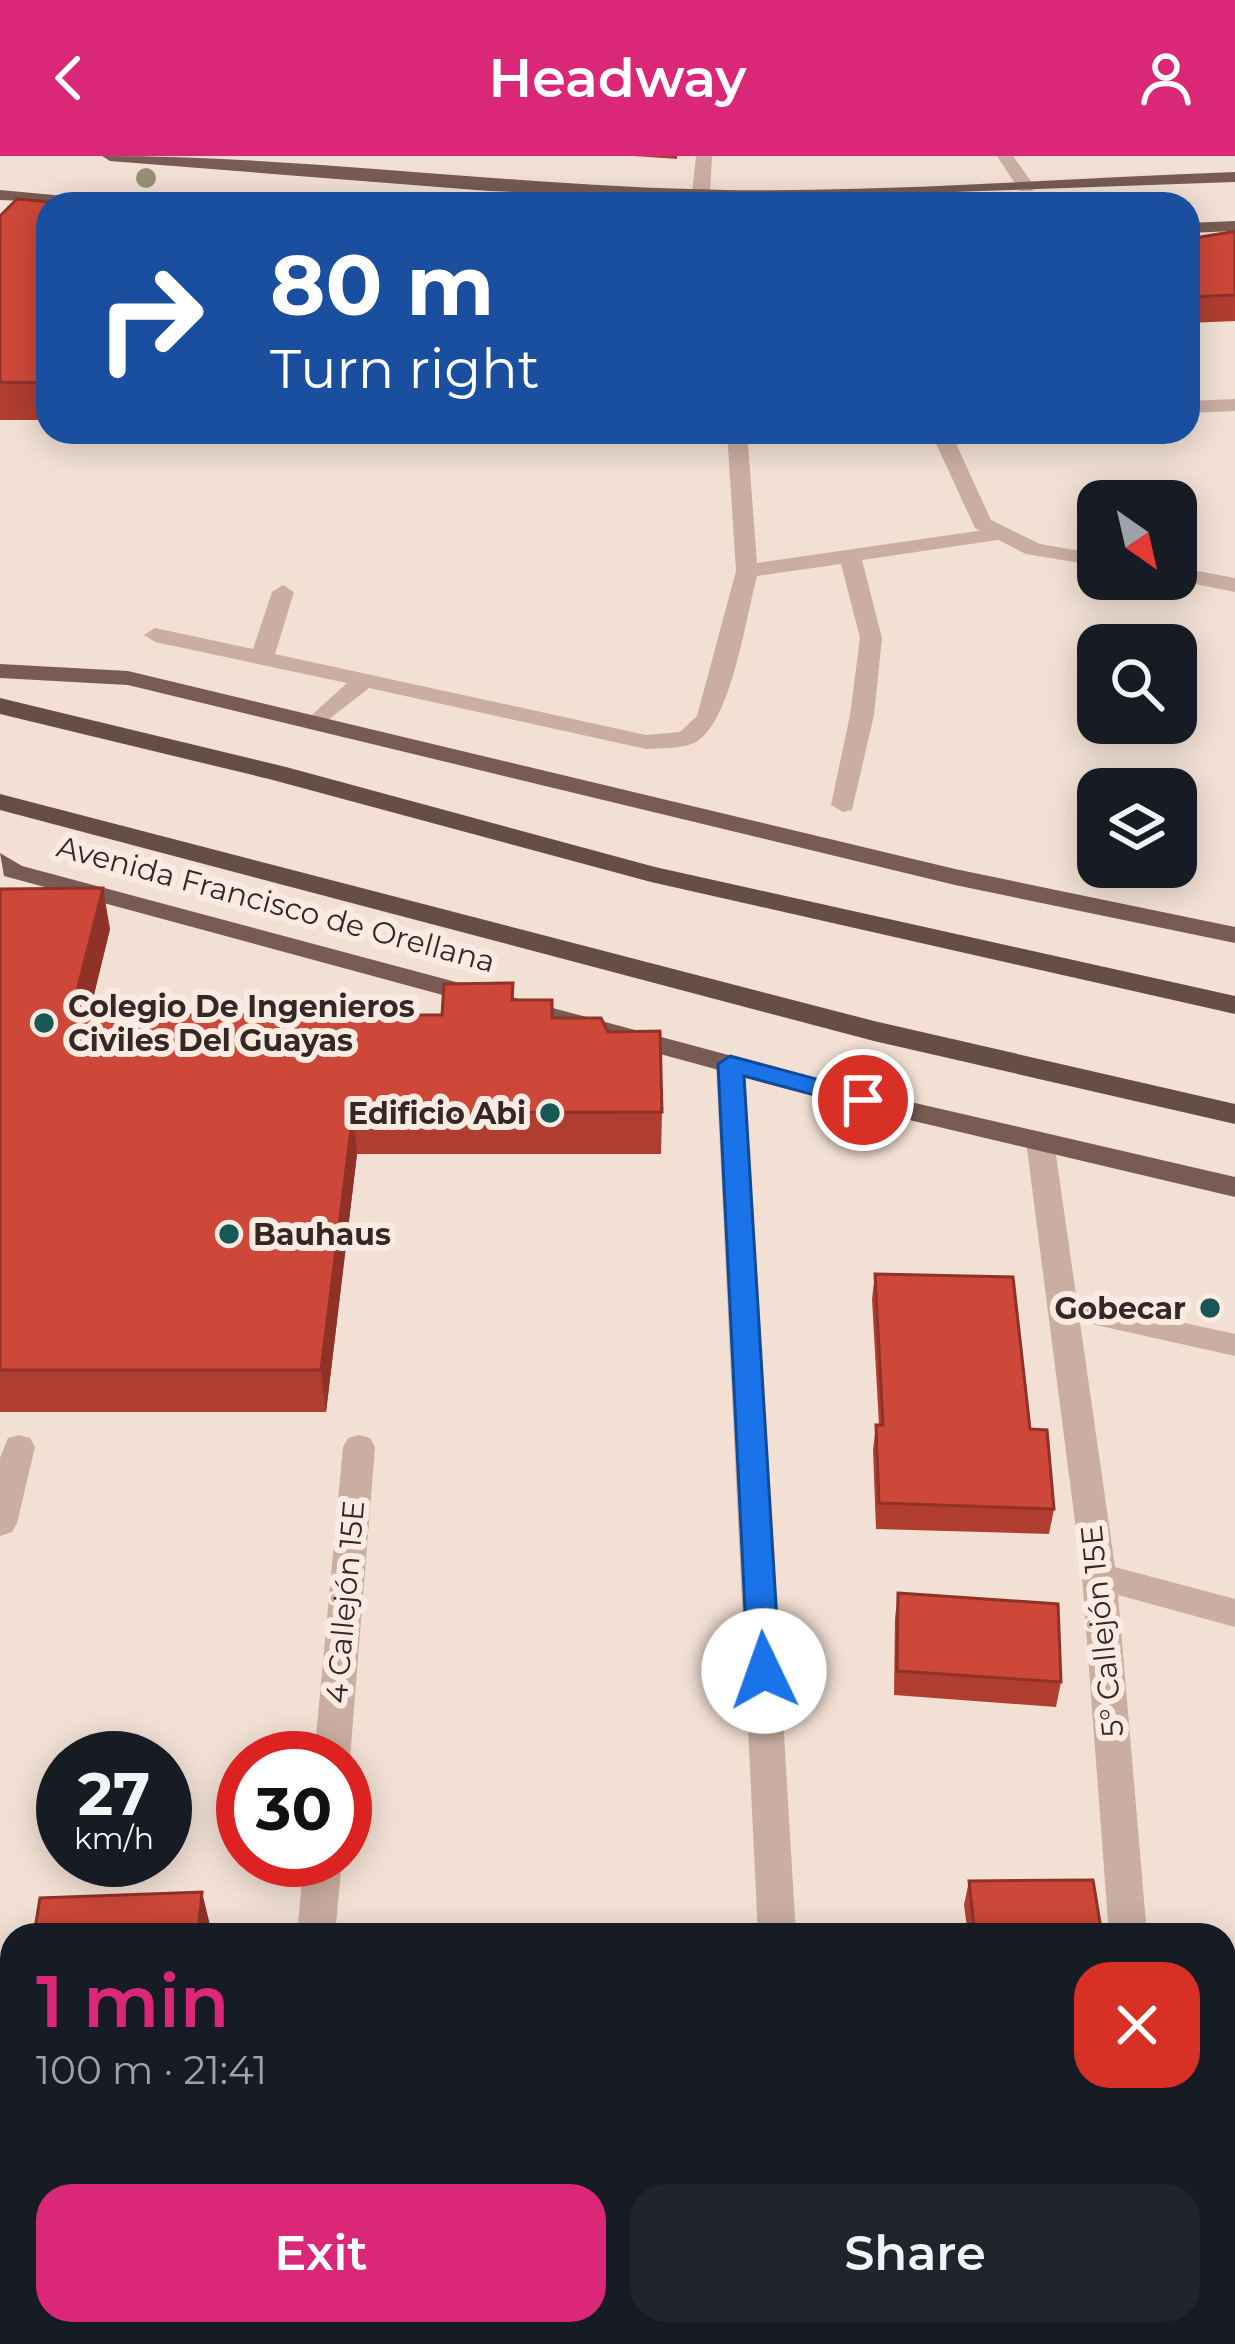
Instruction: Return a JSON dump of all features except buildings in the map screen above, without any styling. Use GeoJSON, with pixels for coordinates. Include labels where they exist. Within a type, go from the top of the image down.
{"type":"FeatureCollection","features":[{"type":"Feature","properties":{"kind":"highway"},"geometry":{"type":"LineString","coordinates":[[0,706],[277,772],[651,874],[1235,1005]]}},
{"type":"Feature","properties":{"kind":"highway","name":"Avenida Francisco de Orellana"},"geometry":{"type":"LineString","coordinates":[[0,802],[874,1031],[1235,1114]]}},
{"type":"Feature","properties":{"kind":"main road"},"geometry":{"type":"LineString","coordinates":[[110,156],[489,186],[648,192]]}},
{"type":"Feature","properties":{"kind":"main road"},"geometry":{"type":"LineString","coordinates":[[794,192],[1235,177]]}},
{"type":"Feature","properties":{"kind":"main road"},"geometry":{"type":"LineString","coordinates":[[0,195],[36,198]]}},
{"type":"Feature","properties":{"kind":"main road"},"geometry":{"type":"LineString","coordinates":[[1200,227],[1235,226]]}},
{"type":"Feature","properties":{"kind":"main road"},"geometry":{"type":"LineString","coordinates":[[0,671],[128,678],[955,878],[1235,935]]}},
{"type":"Feature","properties":{"kind":"main road","name":"Avenida Francisco de Orellana"},"geometry":{"type":"LineString","coordinates":[[0,861],[13,871],[730,1064],[1235,1187]]}},
{"type":"Feature","properties":{"kind":"street"},"geometry":{"type":"LineString","coordinates":[[701,192],[704,156]]}},
{"type":"Feature","properties":{"kind":"street"},"geometry":{"type":"LineString","coordinates":[[1005,156],[1026,187]]}},
{"type":"Feature","properties":{"kind":"street"},"geometry":{"type":"LineString","coordinates":[[1200,406],[1235,405]]}},
{"type":"Feature","properties":{"kind":"street"},"geometry":{"type":"LineString","coordinates":[[155,635],[646,742],[687,738],[708,718],[747,571],[738,444]]}},
{"type":"Feature","properties":{"kind":"street"},"geometry":{"type":"LineString","coordinates":[[946,444],[982,524],[1034,549],[1077,556]]}},
{"type":"Feature","properties":{"kind":"street"},"geometry":{"type":"LineString","coordinates":[[747,571],[998,534]]}},
{"type":"Feature","properties":{"kind":"street"},"geometry":{"type":"LineString","coordinates":[[843,805],[862,715],[871,638],[850,555]]}},
{"type":"Feature","properties":{"kind":"street"},"geometry":{"type":"LineString","coordinates":[[1197,578],[1235,585]]}},
{"type":"Feature","properties":{"kind":"street"},"geometry":{"type":"LineString","coordinates":[[262,658],[283,592]]}},
{"type":"Feature","properties":{"kind":"street"},"geometry":{"type":"LineString","coordinates":[[315,723],[364,680]]}},
{"type":"Feature","properties":{"kind":"street"},"geometry":{"type":"LineString","coordinates":[[730,1064],[776,1923]]}},
{"type":"Feature","properties":{"kind":"street","name":"5° Callejón 15E"},"geometry":{"type":"LineString","coordinates":[[1040,1141],[1099,1576],[1128,1923]]}},
{"type":"Feature","properties":{"kind":"street"},"geometry":{"type":"LineString","coordinates":[[1064,1317],[1235,1345]]}},
{"type":"Feature","properties":{"kind":"street","name":"4 Callejón 15E"},"geometry":{"type":"LineString","coordinates":[[334,1731],[359,1447]]}},
{"type":"Feature","properties":{"kind":"street"},"geometry":{"type":"LineString","coordinates":[[0,1523],[19,1448]]}},
{"type":"Feature","properties":{"kind":"street"},"geometry":{"type":"LineString","coordinates":[[1099,1576],[1235,1613]]}},
{"type":"Feature","properties":{"kind":"street"},"geometry":{"type":"LineString","coordinates":[[317,1923],[320,1887]]}},
{"type":"Feature","properties":{"kind":"place","name":"Colegio De Ingenieros Civiles Del Guayas"},"geometry":{"type":"Point","coordinates":[44,1023]}},
{"type":"Feature","properties":{"kind":"place","name":"Edificio Abi"},"geometry":{"type":"Point","coordinates":[550,1113]}},
{"type":"Feature","properties":{"kind":"place","name":"Bauhaus"},"geometry":{"type":"Point","coordinates":[229,1234]}},
{"type":"Feature","properties":{"kind":"place","name":"Gobecar"},"geometry":{"type":"Point","coordinates":[1210,1308]}},
{"type":"Feature","properties":{"kind":"route"},"geometry":{"type":"LineString","coordinates":[[764,1671],[730,1064],[863,1100]]}}]}
